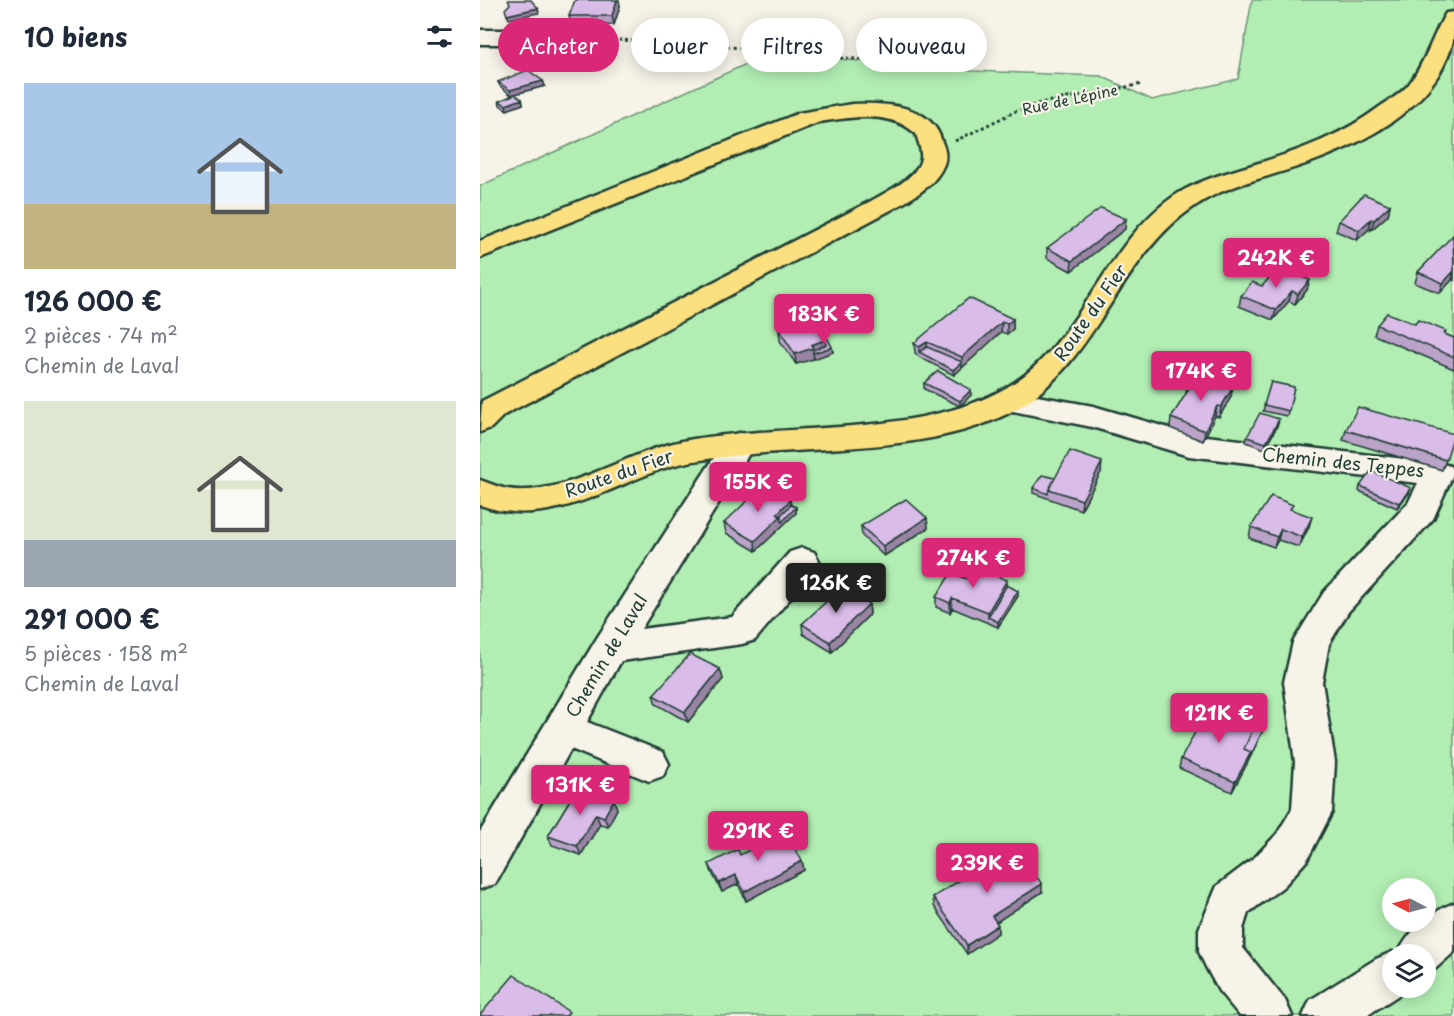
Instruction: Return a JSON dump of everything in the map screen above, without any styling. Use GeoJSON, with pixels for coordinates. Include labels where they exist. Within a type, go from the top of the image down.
{"type":"FeatureCollection","features":[{"type":"Feature","properties":{"kind":"main road","name":"Route du Fier"},"geometry":{"type":"LineString","coordinates":[[480,492],[490,498],[515,501],[542,500],[576,491],[677,453],[739,444],[910,430],[975,415],[1009,401],[1038,381],[1062,359],[1129,259],[1150,231],[1174,209],[1188,198],[1217,185],[1334,146],[1364,130],[1415,91],[1452,27]]}},
{"type":"Feature","properties":{"kind":"main road"},"geometry":{"type":"LineString","coordinates":[[480,250],[807,118],[833,111],[863,109],[913,120],[927,131],[934,151],[929,169],[913,186],[879,207],[493,408],[480,421]]}},
{"type":"Feature","properties":{"kind":"street","name":"Chemin des Teppes"},"geometry":{"type":"LineString","coordinates":[[1009,401],[1093,417],[1190,445],[1438,474],[1421,510],[1336,602],[1311,642],[1303,682],[1315,762],[1312,812],[1292,847],[1269,872],[1232,900],[1221,929],[1221,952],[1235,975],[1269,1016]]}},
{"type":"Feature","properties":{"kind":"street","name":"Chemin de Laval"},"geometry":{"type":"LineString","coordinates":[[480,870],[610,648],[739,444]]}},
{"type":"Feature","properties":{"kind":"street"},"geometry":{"type":"LineString","coordinates":[[610,648],[742,630],[802,561]]}},
{"type":"Feature","properties":{"kind":"street"},"geometry":{"type":"LineString","coordinates":[[563,729],[649,764]]}},
{"type":"Feature","properties":{"kind":"street"},"geometry":{"type":"LineString","coordinates":[[1431,944],[1454,923]]}},
{"type":"Feature","properties":{"kind":"street"},"geometry":{"type":"LineString","coordinates":[[1326,1016],[1382,980]]}},
{"type":"Feature","properties":{"kind":"path"},"geometry":{"type":"LineString","coordinates":[[619,40],[773,50],[856,59]]}},
{"type":"Feature","properties":{"kind":"path","name":"Rue de Lépine"},"geometry":{"type":"LineString","coordinates":[[934,151],[1014,112],[1040,103],[1143,84]]}},
{"type":"Feature","properties":{"kind":"green space"},"geometry":{"type":"Polygon","coordinates":[[[1252,0],[1454,0],[1454,1016],[480,1016],[480,186],[741,66],[741,72],[844,72],[844,60],[856,61],[856,72],[987,72],[1101,76],[1152,100],[1238,79],[1252,0]]]}},
{"type":"Feature","properties":{"kind":"building"},"geometry":{"type":"Polygon","coordinates":[[[508,0],[531,0],[538,8],[507,15],[505,9],[510,4],[508,0]]]}},
{"type":"Feature","properties":{"kind":"building"},"geometry":{"type":"Polygon","coordinates":[[[575,0],[617,0],[612,16],[569,16],[575,0]]]}},
{"type":"Feature","properties":{"kind":"building"},"geometry":{"type":"Polygon","coordinates":[[[523,72],[531,72],[543,81],[510,90],[498,82],[523,72]]]}},
{"type":"Feature","properties":{"kind":"building"},"geometry":{"type":"Polygon","coordinates":[[[515,94],[522,99],[506,105],[499,101],[515,94]]]}},
{"type":"Feature","properties":{"kind":"building"},"geometry":{"type":"Polygon","coordinates":[[[1364,194],[1390,205],[1359,230],[1339,221],[1364,194]]]}},
{"type":"Feature","properties":{"kind":"building"},"geometry":{"type":"Polygon","coordinates":[[[1101,208],[1126,219],[1072,261],[1047,248],[1101,208]]]}},
{"type":"Feature","properties":{"kind":"building"},"geometry":{"type":"Polygon","coordinates":[[[1453,235],[1454,271],[1443,283],[1418,272],[1453,235]]]}},
{"type":"Feature","properties":{"kind":"building"},"geometry":{"type":"Polygon","coordinates":[[[1278,268],[1310,280],[1298,294],[1292,291],[1276,310],[1241,296],[1252,282],[1262,286],[1278,268]]]}},
{"type":"Feature","properties":{"kind":"building"},"geometry":{"type":"Polygon","coordinates":[[[969,298],[1013,319],[1007,324],[1002,322],[962,357],[927,342],[919,347],[914,343],[969,298]]]}},
{"type":"Feature","properties":{"kind":"building"},"geometry":{"type":"Polygon","coordinates":[[[1387,313],[1415,324],[1418,320],[1446,331],[1444,334],[1454,338],[1454,357],[1377,325],[1387,313]]]}},
{"type":"Feature","properties":{"kind":"building"},"geometry":{"type":"Polygon","coordinates":[[[816,319],[824,329],[819,331],[825,340],[811,345],[813,348],[795,354],[779,330],[816,319]]]}},
{"type":"Feature","properties":{"kind":"building"},"geometry":{"type":"Polygon","coordinates":[[[825,334],[832,347],[813,353],[813,350],[826,345],[822,335],[825,334]]]}},
{"type":"Feature","properties":{"kind":"building"},"geometry":{"type":"Polygon","coordinates":[[[927,347],[962,362],[953,370],[919,352],[927,347]]]}},
{"type":"Feature","properties":{"kind":"building"},"geometry":{"type":"Polygon","coordinates":[[[938,371],[971,390],[960,401],[924,383],[938,371]]]}},
{"type":"Feature","properties":{"kind":"building"},"geometry":{"type":"Polygon","coordinates":[[[1195,373],[1233,387],[1221,407],[1217,406],[1205,431],[1171,418],[1190,387],[1187,385],[1195,373]]]}},
{"type":"Feature","properties":{"kind":"building"},"geometry":{"type":"Polygon","coordinates":[[[1271,382],[1294,387],[1289,411],[1264,405],[1271,382]]]}},
{"type":"Feature","properties":{"kind":"building"},"geometry":{"type":"Polygon","coordinates":[[[1358,407],[1454,434],[1446,460],[1346,430],[1358,407]]]}},
{"type":"Feature","properties":{"kind":"building"},"geometry":{"type":"Polygon","coordinates":[[[1260,413],[1279,419],[1266,443],[1247,437],[1260,413]]]}},
{"type":"Feature","properties":{"kind":"building"},"geometry":{"type":"Polygon","coordinates":[[[1070,451],[1102,462],[1082,500],[1049,489],[1070,451]]]}},
{"type":"Feature","properties":{"kind":"building"},"geometry":{"type":"Polygon","coordinates":[[[1371,471],[1411,488],[1399,503],[1360,486],[1371,471]]]}},
{"type":"Feature","properties":{"kind":"building"},"geometry":{"type":"Polygon","coordinates":[[[1042,475],[1055,478],[1048,494],[1033,488],[1042,475]]]}},
{"type":"Feature","properties":{"kind":"building"},"geometry":{"type":"Polygon","coordinates":[[[765,484],[790,500],[777,514],[781,516],[755,541],[724,523],[765,484]]]}},
{"type":"Feature","properties":{"kind":"building"},"geometry":{"type":"Polygon","coordinates":[[[1271,496],[1293,505],[1290,509],[1312,517],[1302,537],[1281,529],[1277,537],[1251,527],[1271,496]]]}},
{"type":"Feature","properties":{"kind":"building"},"geometry":{"type":"Polygon","coordinates":[[[906,499],[927,518],[883,546],[861,526],[906,499]]]}},
{"type":"Feature","properties":{"kind":"building"},"geometry":{"type":"Polygon","coordinates":[[[791,505],[796,507],[782,522],[780,516],[791,505]]]}},
{"type":"Feature","properties":{"kind":"building"},"geometry":{"type":"Polygon","coordinates":[[[976,567],[1007,580],[988,612],[952,598],[950,603],[936,597],[951,573],[967,579],[976,567]]]}},
{"type":"Feature","properties":{"kind":"building"},"geometry":{"type":"Polygon","coordinates":[[[1007,585],[1018,591],[998,622],[988,617],[1007,585]]]}},
{"type":"Feature","properties":{"kind":"building"},"geometry":{"type":"Polygon","coordinates":[[[842,587],[869,604],[830,642],[802,624],[842,587]]]}},
{"type":"Feature","properties":{"kind":"building"},"geometry":{"type":"Polygon","coordinates":[[[690,654],[720,669],[685,712],[653,695],[690,654]]]}},
{"type":"Feature","properties":{"kind":"building"},"geometry":{"type":"Polygon","coordinates":[[[1211,702],[1238,714],[1236,723],[1252,731],[1244,749],[1251,752],[1235,782],[1181,759],[1211,702]]]}},
{"type":"Feature","properties":{"kind":"building"},"geometry":{"type":"Polygon","coordinates":[[[1237,719],[1263,730],[1250,757],[1251,752],[1244,749],[1252,731],[1236,723],[1237,719]]]}},
{"type":"Feature","properties":{"kind":"building"},"geometry":{"type":"Polygon","coordinates":[[[577,788],[614,799],[604,817],[596,814],[577,846],[548,836],[577,788]]]}},
{"type":"Feature","properties":{"kind":"building"},"geometry":{"type":"Polygon","coordinates":[[[785,831],[802,861],[744,892],[736,875],[719,883],[709,864],[738,849],[740,855],[785,831]]]}},
{"type":"Feature","properties":{"kind":"building"},"geometry":{"type":"Polygon","coordinates":[[[1014,846],[1042,884],[992,916],[998,925],[967,945],[933,897],[1014,846]]]}},
{"type":"Feature","properties":{"kind":"building"},"geometry":{"type":"Polygon","coordinates":[[[514,975],[569,1012],[566,1016],[480,1016],[514,975]]]}}]}
